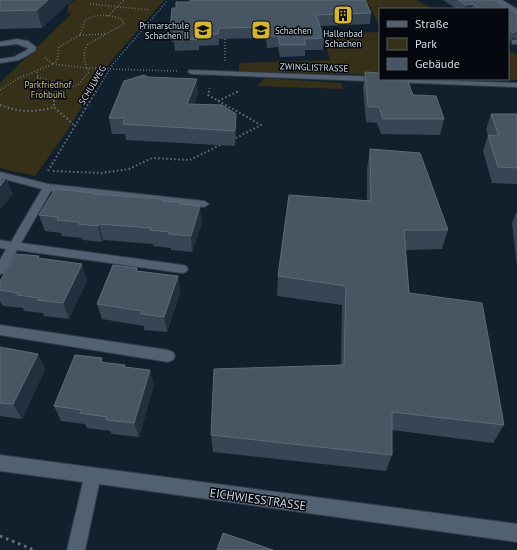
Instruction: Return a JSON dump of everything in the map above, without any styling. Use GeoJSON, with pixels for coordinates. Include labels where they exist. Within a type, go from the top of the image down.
{"type":"FeatureCollection","features":[{"type":"Feature","properties":{"kind":"street"},"geometry":{"type":"LineString","coordinates":[[497,0],[517,12]]}},
{"type":"Feature","properties":{"kind":"street"},"geometry":{"type":"LineString","coordinates":[[0,44],[12,41],[24,42],[32,47],[31,50],[18,59],[0,60]]}},
{"type":"Feature","properties":{"kind":"street","name":"ZWINGLISTRASSE"},"geometry":{"type":"LineString","coordinates":[[192,72],[379,79]]}},
{"type":"Feature","properties":{"kind":"street","name":"ZWINGLISTRASSE"},"geometry":{"type":"LineString","coordinates":[[396,80],[517,85]]}},
{"type":"Feature","properties":{"kind":"street"},"geometry":{"type":"LineString","coordinates":[[0,175],[43,186],[204,204]]}},
{"type":"Feature","properties":{"kind":"street"},"geometry":{"type":"LineString","coordinates":[[0,270],[14,247],[43,186]]}},
{"type":"Feature","properties":{"kind":"street"},"geometry":{"type":"LineString","coordinates":[[0,244],[182,269]]}},
{"type":"Feature","properties":{"kind":"street"},"geometry":{"type":"LineString","coordinates":[[0,330],[168,356]]}},
{"type":"Feature","properties":{"kind":"street","name":"EICHWIESSTRASSE"},"geometry":{"type":"LineString","coordinates":[[0,463],[517,533]]}},
{"type":"Feature","properties":{"kind":"street"},"geometry":{"type":"LineString","coordinates":[[76,550],[92,476]]}},
{"type":"Feature","properties":{"kind":"path"},"geometry":{"type":"LineString","coordinates":[[107,16],[124,0]]}},
{"type":"Feature","properties":{"kind":"path","name":"SCHULWEG"},"geometry":{"type":"LineString","coordinates":[[43,186],[49,170],[109,69],[168,0]]}},
{"type":"Feature","properties":{"kind":"path"},"geometry":{"type":"LineString","coordinates":[[90,4],[149,10]]}},
{"type":"Feature","properties":{"kind":"path"},"geometry":{"type":"LineString","coordinates":[[37,72],[37,77],[42,88],[54,94],[82,83],[87,78],[89,72],[83,60],[85,47],[99,37],[108,34],[124,24],[122,19],[107,16],[86,19],[80,35]]}},
{"type":"Feature","properties":{"kind":"path"},"geometry":{"type":"LineString","coordinates":[[0,90],[16,79],[37,72],[58,61],[59,47],[80,35],[108,34]]}},
{"type":"Feature","properties":{"kind":"path"},"geometry":{"type":"LineString","coordinates":[[225,39],[226,73]]}},
{"type":"Feature","properties":{"kind":"path"},"geometry":{"type":"LineString","coordinates":[[31,50],[53,64],[87,68],[192,72]]}},
{"type":"Feature","properties":{"kind":"path"},"geometry":{"type":"LineString","coordinates":[[214,73],[208,95],[261,125],[233,139]]}},
{"type":"Feature","properties":{"kind":"path"},"geometry":{"type":"LineString","coordinates":[[37,77],[54,82],[56,85],[54,94],[54,108]]}},
{"type":"Feature","properties":{"kind":"path"},"geometry":{"type":"LineString","coordinates":[[218,100],[240,91]]}},
{"type":"Feature","properties":{"kind":"path"},"geometry":{"type":"LineString","coordinates":[[0,105],[10,110],[28,113],[42,112],[54,108]]}},
{"type":"Feature","properties":{"kind":"path"},"geometry":{"type":"LineString","coordinates":[[54,108],[75,126]]}},
{"type":"Feature","properties":{"kind":"path"},"geometry":{"type":"LineString","coordinates":[[49,170],[102,173],[129,169],[152,158],[190,160],[226,143]]}},
{"type":"Feature","properties":{"kind":"path"},"geometry":{"type":"LineString","coordinates":[[0,536],[34,550]]}},
{"type":"Feature","properties":{"kind":"green space","name":"Parkfriedhof Frohbühl"},"geometry":{"type":"Polygon","coordinates":[[[75,0],[164,0],[106,67],[67,131],[35,176],[0,168],[0,83],[71,14],[67,12],[69,4],[75,0]]]}},
{"type":"Feature","properties":{"kind":"green space"},"geometry":{"type":"Polygon","coordinates":[[[363,0],[416,0],[431,8],[379,8],[379,25],[369,5],[363,0]]]}},
{"type":"Feature","properties":{"kind":"green space"},"geometry":{"type":"Polygon","coordinates":[[[379,32],[379,75],[239,71],[239,63],[330,60],[323,34],[379,32]]]}},
{"type":"Feature","properties":{"kind":"green space"},"geometry":{"type":"Polygon","coordinates":[[[509,51],[517,55],[517,80],[509,80],[509,51]]]}},
{"type":"Feature","properties":{"kind":"green space"},"geometry":{"type":"Polygon","coordinates":[[[265,78],[341,83],[343,89],[257,86],[265,78]]]}},
{"type":"Feature","properties":{"kind":"building"},"geometry":{"type":"Polygon","coordinates":[[[0,0],[48,0],[37,10],[0,11],[0,0]]]}},
{"type":"Feature","properties":{"kind":"building"},"geometry":{"type":"Polygon","coordinates":[[[190,0],[365,0],[371,13],[316,15],[324,38],[304,39],[306,45],[280,45],[278,36],[267,36],[266,27],[219,28],[218,34],[198,35],[198,39],[174,40],[174,30],[170,30],[172,8],[176,8],[176,2],[190,2],[190,0]]]}},
{"type":"Feature","properties":{"kind":"building"},"geometry":{"type":"Polygon","coordinates":[[[458,0],[494,0],[507,8],[478,8],[473,4],[466,5],[458,0]]]}},
{"type":"Feature","properties":{"kind":"building"},"geometry":{"type":"Polygon","coordinates":[[[509,9],[517,14],[517,30],[513,33],[509,30],[509,9]]]}},
{"type":"Feature","properties":{"kind":"building"},"geometry":{"type":"Polygon","coordinates":[[[365,72],[379,73],[379,80],[407,80],[413,95],[436,96],[444,119],[383,119],[379,107],[368,107],[365,72]]]}},
{"type":"Feature","properties":{"kind":"building"},"geometry":{"type":"Polygon","coordinates":[[[144,75],[148,77],[197,79],[187,104],[222,105],[236,114],[235,131],[123,124],[125,118],[109,118],[124,81],[144,75]]]}},
{"type":"Feature","properties":{"kind":"building"},"geometry":{"type":"Polygon","coordinates":[[[491,114],[517,114],[517,168],[498,167],[488,135],[499,136],[491,114]]]}},
{"type":"Feature","properties":{"kind":"building"},"geometry":{"type":"Polygon","coordinates":[[[370,149],[420,153],[448,230],[404,230],[409,293],[482,303],[504,425],[392,412],[392,455],[211,435],[214,369],[344,365],[346,286],[278,276],[289,195],[371,201],[370,149]]]}},
{"type":"Feature","properties":{"kind":"building"},"geometry":{"type":"Polygon","coordinates":[[[0,177],[6,178],[0,186],[0,177]]]}},
{"type":"Feature","properties":{"kind":"building"},"geometry":{"type":"Polygon","coordinates":[[[55,189],[94,193],[93,194],[162,199],[162,201],[180,202],[179,204],[200,206],[191,236],[169,234],[169,232],[150,230],[151,228],[78,224],[79,222],[57,220],[58,217],[39,215],[55,189]]]}},
{"type":"Feature","properties":{"kind":"building"},"geometry":{"type":"Polygon","coordinates":[[[16,254],[39,256],[38,258],[82,264],[63,303],[37,300],[39,298],[17,295],[18,293],[0,290],[0,281],[16,254]]]}},
{"type":"Feature","properties":{"kind":"building"},"geometry":{"type":"Polygon","coordinates":[[[113,265],[137,268],[136,271],[178,276],[164,317],[141,314],[142,311],[97,304],[113,265]]]}},
{"type":"Feature","properties":{"kind":"building"},"geometry":{"type":"Polygon","coordinates":[[[0,347],[38,354],[13,404],[0,403],[0,347]]]}},
{"type":"Feature","properties":{"kind":"building"},"geometry":{"type":"Polygon","coordinates":[[[75,355],[102,358],[100,362],[150,370],[134,423],[106,420],[107,417],[80,413],[82,410],[54,406],[75,355]]]}},
{"type":"Feature","properties":{"kind":"building"},"geometry":{"type":"Polygon","coordinates":[[[223,533],[273,550],[217,550],[223,533]]]}},
{"type":"Feature","properties":{"kind":"place","name":"Hallenbad Schachen"},"geometry":{"type":"Point","coordinates":[343,15]}},
{"type":"Feature","properties":{"kind":"place","name":"Primarschule Schachen II"},"geometry":{"type":"Point","coordinates":[203,30]}},
{"type":"Feature","properties":{"kind":"place","name":"Schachen"},"geometry":{"type":"Point","coordinates":[261,30]}}]}
